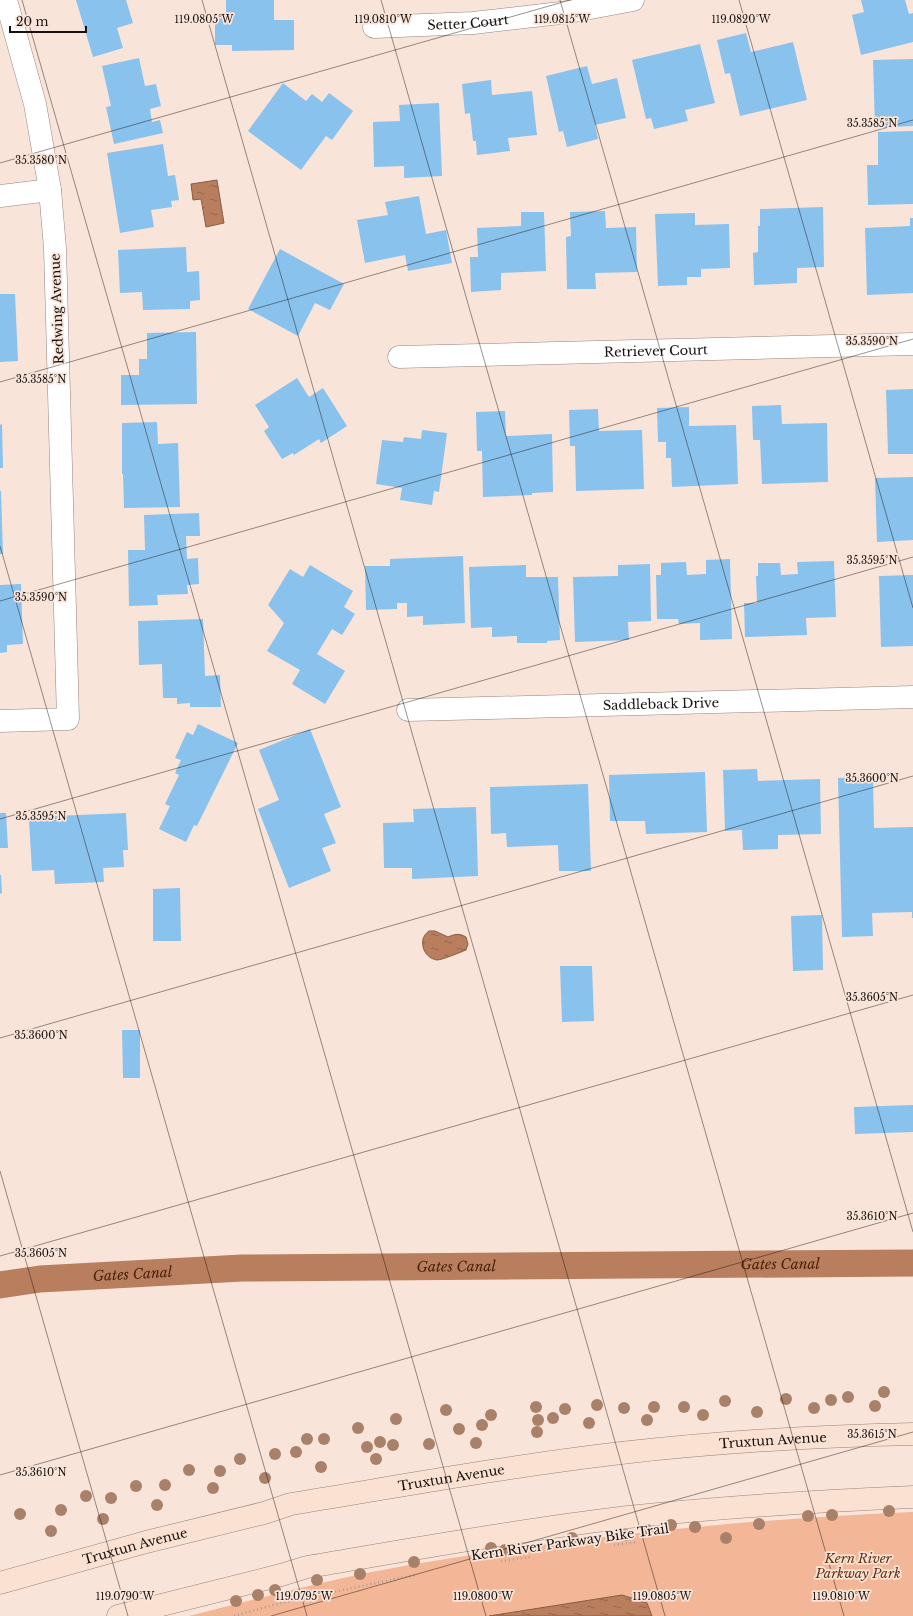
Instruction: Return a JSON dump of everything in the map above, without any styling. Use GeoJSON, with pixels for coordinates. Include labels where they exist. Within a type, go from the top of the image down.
{"type":"FeatureCollection","features":[{"type":"Feature","properties":{"kind":"main road","name":"Truxtun Avenue"},"geometry":{"type":"LineString","coordinates":[[0,1583],[146,1542],[264,1513],[291,1504],[501,1469],[621,1454],[742,1442],[862,1435],[913,1434]]}},
{"type":"Feature","properties":{"kind":"main road"},"geometry":{"type":"LineString","coordinates":[[118,1616],[281,1575],[307,1567],[511,1533],[628,1517],[747,1506],[913,1497]]}},
{"type":"Feature","properties":{"kind":"street","name":"Redwing Avenue"},"geometry":{"type":"LineString","coordinates":[[0,721],[68,720],[55,248],[50,190],[35,104],[6,0]]}},
{"type":"Feature","properties":{"kind":"street","name":"Setter Court"},"geometry":{"type":"LineString","coordinates":[[374,27],[473,23],[569,12],[633,0]]}},
{"type":"Feature","properties":{"kind":"street"},"geometry":{"type":"LineString","coordinates":[[0,196],[50,190]]}},
{"type":"Feature","properties":{"kind":"street","name":"Retriever Court"},"geometry":{"type":"LineString","coordinates":[[398,357],[913,344]]}},
{"type":"Feature","properties":{"kind":"street","name":"Saddleback Drive"},"geometry":{"type":"LineString","coordinates":[[408,710],[913,697]]}},
{"type":"Feature","properties":{"kind":"path","name":"Kern River Parkway Bike Trail"},"geometry":{"type":"LineString","coordinates":[[608,1546],[639,1542]]}},
{"type":"Feature","properties":{"kind":"path","name":"Kern River Parkway Bike Trail"},"geometry":{"type":"LineString","coordinates":[[500,1561],[531,1557]]}},
{"type":"Feature","properties":{"kind":"path"},"geometry":{"type":"LineString","coordinates":[[234,1616],[281,1603],[423,1574]]}},
{"type":"Feature","properties":{"kind":"green space","name":"Kern River Parkway Park"},"geometry":{"type":"Polygon","coordinates":[[[913,1512],[913,1616],[189,1616],[343,1578],[424,1562],[506,1550],[608,1536],[760,1521],[913,1512]]]}},
{"type":"Feature","properties":{"kind":"water"},"geometry":{"type":"Polygon","coordinates":[[[217,180],[224,223],[206,227],[201,199],[193,200],[191,184],[217,180]]]}},
{"type":"Feature","properties":{"kind":"water"},"geometry":{"type":"Polygon","coordinates":[[[429,931],[435,931],[448,937],[457,934],[466,937],[468,944],[466,950],[439,960],[432,959],[423,948],[423,939],[425,934],[429,931]]]}},
{"type":"Feature","properties":{"kind":"water"},"geometry":{"type":"Polygon","coordinates":[[[622,1595],[647,1603],[652,1616],[489,1616],[622,1595]]]}},
{"type":"Feature","properties":{"kind":"building"},"geometry":{"type":"Polygon","coordinates":[[[76,0],[126,0],[133,23],[117,28],[123,48],[93,57],[76,0]]]}},
{"type":"Feature","properties":{"kind":"building"},"geometry":{"type":"Polygon","coordinates":[[[226,0],[274,0],[274,20],[294,20],[294,50],[232,51],[232,45],[215,45],[215,13],[226,13],[226,0]]]}},
{"type":"Feature","properties":{"kind":"building"},"geometry":{"type":"Polygon","coordinates":[[[861,0],[905,0],[909,14],[913,13],[913,42],[861,55],[852,15],[864,12],[861,0]]]}},
{"type":"Feature","properties":{"kind":"building"},"geometry":{"type":"Polygon","coordinates":[[[746,33],[751,52],[793,42],[807,100],[740,116],[730,73],[725,74],[717,40],[746,33]]]}},
{"type":"Feature","properties":{"kind":"building"},"geometry":{"type":"Polygon","coordinates":[[[700,44],[715,103],[685,110],[688,121],[654,129],[651,118],[646,119],[632,60],[700,44]]]}},
{"type":"Feature","properties":{"kind":"building"},"geometry":{"type":"Polygon","coordinates":[[[139,58],[145,86],[156,84],[161,106],[150,109],[152,122],[160,120],[163,133],[114,144],[106,107],[111,106],[102,66],[139,58]]]}},
{"type":"Feature","properties":{"kind":"building"},"geometry":{"type":"Polygon","coordinates":[[[913,59],[913,126],[875,128],[873,60],[913,59]]]}},
{"type":"Feature","properties":{"kind":"building"},"geometry":{"type":"Polygon","coordinates":[[[587,66],[592,84],[617,78],[626,118],[595,125],[598,139],[567,147],[563,131],[559,132],[546,76],[587,66]]]}},
{"type":"Feature","properties":{"kind":"building"},"geometry":{"type":"Polygon","coordinates":[[[491,80],[492,95],[532,91],[537,135],[508,138],[510,151],[477,155],[476,141],[473,141],[470,113],[465,114],[462,84],[491,80]]]}},
{"type":"Feature","properties":{"kind":"building"},"geometry":{"type":"Polygon","coordinates":[[[283,83],[306,101],[312,94],[322,102],[329,93],[353,111],[332,140],[326,136],[301,170],[248,131],[283,83]]]}},
{"type":"Feature","properties":{"kind":"building"},"geometry":{"type":"Polygon","coordinates":[[[439,103],[442,176],[404,178],[404,166],[374,167],[373,122],[400,121],[399,105],[439,103]]]}},
{"type":"Feature","properties":{"kind":"building"},"geometry":{"type":"Polygon","coordinates":[[[913,131],[913,204],[868,205],[867,165],[878,165],[878,132],[913,131]]]}},
{"type":"Feature","properties":{"kind":"building"},"geometry":{"type":"Polygon","coordinates":[[[163,144],[168,176],[175,175],[179,200],[171,201],[172,207],[151,210],[154,227],[120,233],[107,153],[163,144]]]}},
{"type":"Feature","properties":{"kind":"building"},"geometry":{"type":"Polygon","coordinates":[[[419,196],[426,234],[446,230],[452,263],[408,271],[405,255],[365,263],[357,220],[388,215],[385,202],[419,196]]]}},
{"type":"Feature","properties":{"kind":"building"},"geometry":{"type":"Polygon","coordinates":[[[823,207],[824,267],[797,268],[797,283],[754,285],[753,253],[758,252],[758,226],[760,226],[760,209],[823,207]]]}},
{"type":"Feature","properties":{"kind":"building"},"geometry":{"type":"Polygon","coordinates":[[[605,211],[606,228],[636,227],[637,272],[595,273],[596,289],[567,289],[566,237],[571,236],[570,212],[605,211]]]}},
{"type":"Feature","properties":{"kind":"building"},"geometry":{"type":"Polygon","coordinates":[[[521,212],[544,212],[546,271],[501,273],[501,290],[471,292],[470,257],[478,257],[477,228],[521,226],[521,212]]]}},
{"type":"Feature","properties":{"kind":"building"},"geometry":{"type":"Polygon","coordinates":[[[695,213],[695,225],[729,224],[730,268],[701,269],[701,277],[687,277],[687,285],[658,286],[655,214],[695,213]]]}},
{"type":"Feature","properties":{"kind":"building"},"geometry":{"type":"Polygon","coordinates":[[[910,218],[913,218],[913,293],[867,295],[865,228],[910,226],[910,218]]]}},
{"type":"Feature","properties":{"kind":"building"},"geometry":{"type":"Polygon","coordinates":[[[186,247],[187,272],[199,271],[200,300],[190,301],[190,309],[143,310],[142,292],[120,293],[118,250],[186,247]]]}},
{"type":"Feature","properties":{"kind":"building"},"geometry":{"type":"Polygon","coordinates":[[[280,249],[344,284],[330,310],[315,303],[298,336],[248,309],[280,249]]]}},
{"type":"Feature","properties":{"kind":"building"},"geometry":{"type":"Polygon","coordinates":[[[0,294],[15,294],[18,361],[0,362],[0,294]]]}},
{"type":"Feature","properties":{"kind":"building"},"geometry":{"type":"Polygon","coordinates":[[[196,332],[197,404],[121,405],[121,375],[139,375],[139,359],[147,359],[147,333],[196,332]]]}},
{"type":"Feature","properties":{"kind":"building"},"geometry":{"type":"Polygon","coordinates":[[[297,378],[309,397],[323,388],[347,426],[321,443],[319,439],[294,455],[293,453],[282,459],[264,431],[269,427],[255,405],[297,378]]]}},
{"type":"Feature","properties":{"kind":"building"},"geometry":{"type":"Polygon","coordinates":[[[913,389],[913,454],[888,454],[886,390],[913,389]]]}},
{"type":"Feature","properties":{"kind":"building"},"geometry":{"type":"Polygon","coordinates":[[[781,405],[782,424],[827,423],[828,482],[762,484],[760,440],[753,440],[752,406],[781,405]]]}},
{"type":"Feature","properties":{"kind":"building"},"geometry":{"type":"Polygon","coordinates":[[[689,407],[689,426],[736,425],[738,484],[672,487],[671,458],[666,458],[666,442],[658,442],[657,408],[689,407]]]}},
{"type":"Feature","properties":{"kind":"building"},"geometry":{"type":"Polygon","coordinates":[[[598,409],[599,431],[642,430],[644,489],[576,491],[575,446],[570,446],[569,410],[598,409]]]}},
{"type":"Feature","properties":{"kind":"building"},"geometry":{"type":"Polygon","coordinates":[[[505,411],[506,436],[552,434],[553,492],[532,493],[532,495],[483,497],[482,451],[477,451],[476,412],[505,411]]]}},
{"type":"Feature","properties":{"kind":"building"},"geometry":{"type":"Polygon","coordinates":[[[157,422],[158,444],[178,443],[180,507],[124,508],[122,423],[157,422]]]}},
{"type":"Feature","properties":{"kind":"building"},"geometry":{"type":"Polygon","coordinates":[[[2,424],[3,468],[0,468],[0,425],[2,424]]]}},
{"type":"Feature","properties":{"kind":"building"},"geometry":{"type":"Polygon","coordinates":[[[422,430],[447,433],[439,492],[434,491],[432,505],[400,500],[402,488],[376,484],[382,440],[403,442],[404,437],[421,439],[422,430]]]}},
{"type":"Feature","properties":{"kind":"building"},"geometry":{"type":"Polygon","coordinates":[[[913,477],[913,540],[877,542],[875,478],[913,477]]]}},
{"type":"Feature","properties":{"kind":"building"},"geometry":{"type":"Polygon","coordinates":[[[1,491],[3,554],[0,554],[1,491]]]}},
{"type":"Feature","properties":{"kind":"building"},"geometry":{"type":"Polygon","coordinates":[[[199,513],[200,536],[186,536],[187,559],[198,558],[199,584],[187,585],[188,594],[157,595],[158,605],[129,606],[128,550],[145,550],[144,515],[199,513]]]}},
{"type":"Feature","properties":{"kind":"building"},"geometry":{"type":"Polygon","coordinates":[[[463,556],[465,623],[423,625],[423,616],[407,617],[407,603],[397,603],[397,609],[366,610],[365,566],[390,566],[390,559],[463,556]]]}},
{"type":"Feature","properties":{"kind":"building"},"geometry":{"type":"Polygon","coordinates":[[[730,559],[732,639],[700,640],[700,623],[679,624],[678,619],[657,619],[656,575],[661,575],[661,563],[686,562],[687,575],[706,574],[706,560],[730,559]]]}},
{"type":"Feature","properties":{"kind":"building"},"geometry":{"type":"Polygon","coordinates":[[[834,561],[836,617],[806,618],[807,635],[745,637],[744,603],[757,603],[756,576],[758,576],[758,563],[780,563],[781,575],[798,574],[797,562],[834,561]]]}},
{"type":"Feature","properties":{"kind":"building"},"geometry":{"type":"Polygon","coordinates":[[[650,564],[651,621],[628,622],[629,640],[575,642],[573,577],[618,576],[618,565],[650,564]]]}},
{"type":"Feature","properties":{"kind":"building"},"geometry":{"type":"Polygon","coordinates":[[[310,565],[353,591],[344,607],[355,614],[342,635],[332,629],[317,654],[345,671],[325,704],[292,684],[300,670],[267,651],[284,623],[268,605],[290,569],[303,577],[310,565]]]}},
{"type":"Feature","properties":{"kind":"building"},"geometry":{"type":"Polygon","coordinates":[[[526,565],[526,577],[558,577],[560,640],[547,641],[547,643],[517,643],[517,636],[492,637],[492,627],[471,628],[469,567],[526,565]]]}},
{"type":"Feature","properties":{"kind":"building"},"geometry":{"type":"Polygon","coordinates":[[[913,575],[913,646],[881,647],[879,576],[913,575]]]}},
{"type":"Feature","properties":{"kind":"building"},"geometry":{"type":"Polygon","coordinates":[[[21,584],[23,644],[7,645],[7,652],[0,653],[0,585],[21,584]]]}},
{"type":"Feature","properties":{"kind":"building"},"geometry":{"type":"Polygon","coordinates":[[[203,619],[205,676],[220,675],[221,707],[190,707],[190,703],[177,704],[177,698],[163,698],[162,664],[139,665],[138,621],[203,619]]]}},
{"type":"Feature","properties":{"kind":"building"},"geometry":{"type":"Polygon","coordinates":[[[198,724],[238,743],[197,826],[194,825],[186,842],[159,829],[170,806],[165,804],[179,775],[175,773],[181,760],[175,758],[187,732],[193,735],[198,724]]]}},
{"type":"Feature","properties":{"kind":"building"},"geometry":{"type":"Polygon","coordinates":[[[310,729],[341,807],[324,814],[336,843],[322,848],[331,871],[289,888],[258,809],[279,800],[259,750],[310,729]]]}},
{"type":"Feature","properties":{"kind":"building"},"geometry":{"type":"Polygon","coordinates":[[[757,769],[758,781],[820,779],[821,834],[778,835],[778,849],[743,850],[742,830],[725,831],[723,770],[757,769]]]}},
{"type":"Feature","properties":{"kind":"building"},"geometry":{"type":"Polygon","coordinates":[[[705,772],[707,832],[646,834],[645,821],[610,821],[609,775],[705,772]]]}},
{"type":"Feature","properties":{"kind":"building"},"geometry":{"type":"Polygon","coordinates":[[[873,777],[874,828],[913,827],[913,918],[912,912],[872,913],[873,936],[842,937],[838,778],[873,777]]]}},
{"type":"Feature","properties":{"kind":"building"},"geometry":{"type":"Polygon","coordinates":[[[588,784],[591,871],[559,871],[558,845],[507,847],[506,833],[491,834],[490,787],[588,784]]]}},
{"type":"Feature","properties":{"kind":"building"},"geometry":{"type":"Polygon","coordinates":[[[476,807],[478,876],[412,879],[412,868],[384,868],[383,823],[414,822],[413,809],[476,807]]]}},
{"type":"Feature","properties":{"kind":"building"},"geometry":{"type":"Polygon","coordinates":[[[0,813],[6,813],[8,848],[0,848],[0,813]]]}},
{"type":"Feature","properties":{"kind":"building"},"geometry":{"type":"Polygon","coordinates":[[[126,813],[128,850],[123,850],[124,867],[103,868],[104,882],[55,884],[54,870],[32,871],[29,821],[55,820],[55,816],[126,813]]]}},
{"type":"Feature","properties":{"kind":"building"},"geometry":{"type":"Polygon","coordinates":[[[0,875],[2,893],[0,894],[0,875]]]}},
{"type":"Feature","properties":{"kind":"building"},"geometry":{"type":"Polygon","coordinates":[[[180,888],[181,941],[153,941],[153,889],[180,888]]]}},
{"type":"Feature","properties":{"kind":"building"},"geometry":{"type":"Polygon","coordinates":[[[822,915],[823,970],[793,971],[791,916],[822,915]]]}},
{"type":"Feature","properties":{"kind":"building"},"geometry":{"type":"Polygon","coordinates":[[[560,966],[592,966],[594,1021],[562,1022],[560,966]]]}},
{"type":"Feature","properties":{"kind":"building"},"geometry":{"type":"Polygon","coordinates":[[[122,1030],[140,1030],[140,1078],[123,1078],[122,1030]]]}},
{"type":"Feature","properties":{"kind":"building"},"geometry":{"type":"Polygon","coordinates":[[[913,1105],[913,1132],[855,1134],[854,1107],[913,1105]]]}},
{"type":"Feature","properties":{"kind":"waterway","name":"Gates Canal"},"geometry":{"type":"LineString","coordinates":[[0,1285],[40,1279],[242,1268],[913,1263]]}}]}
